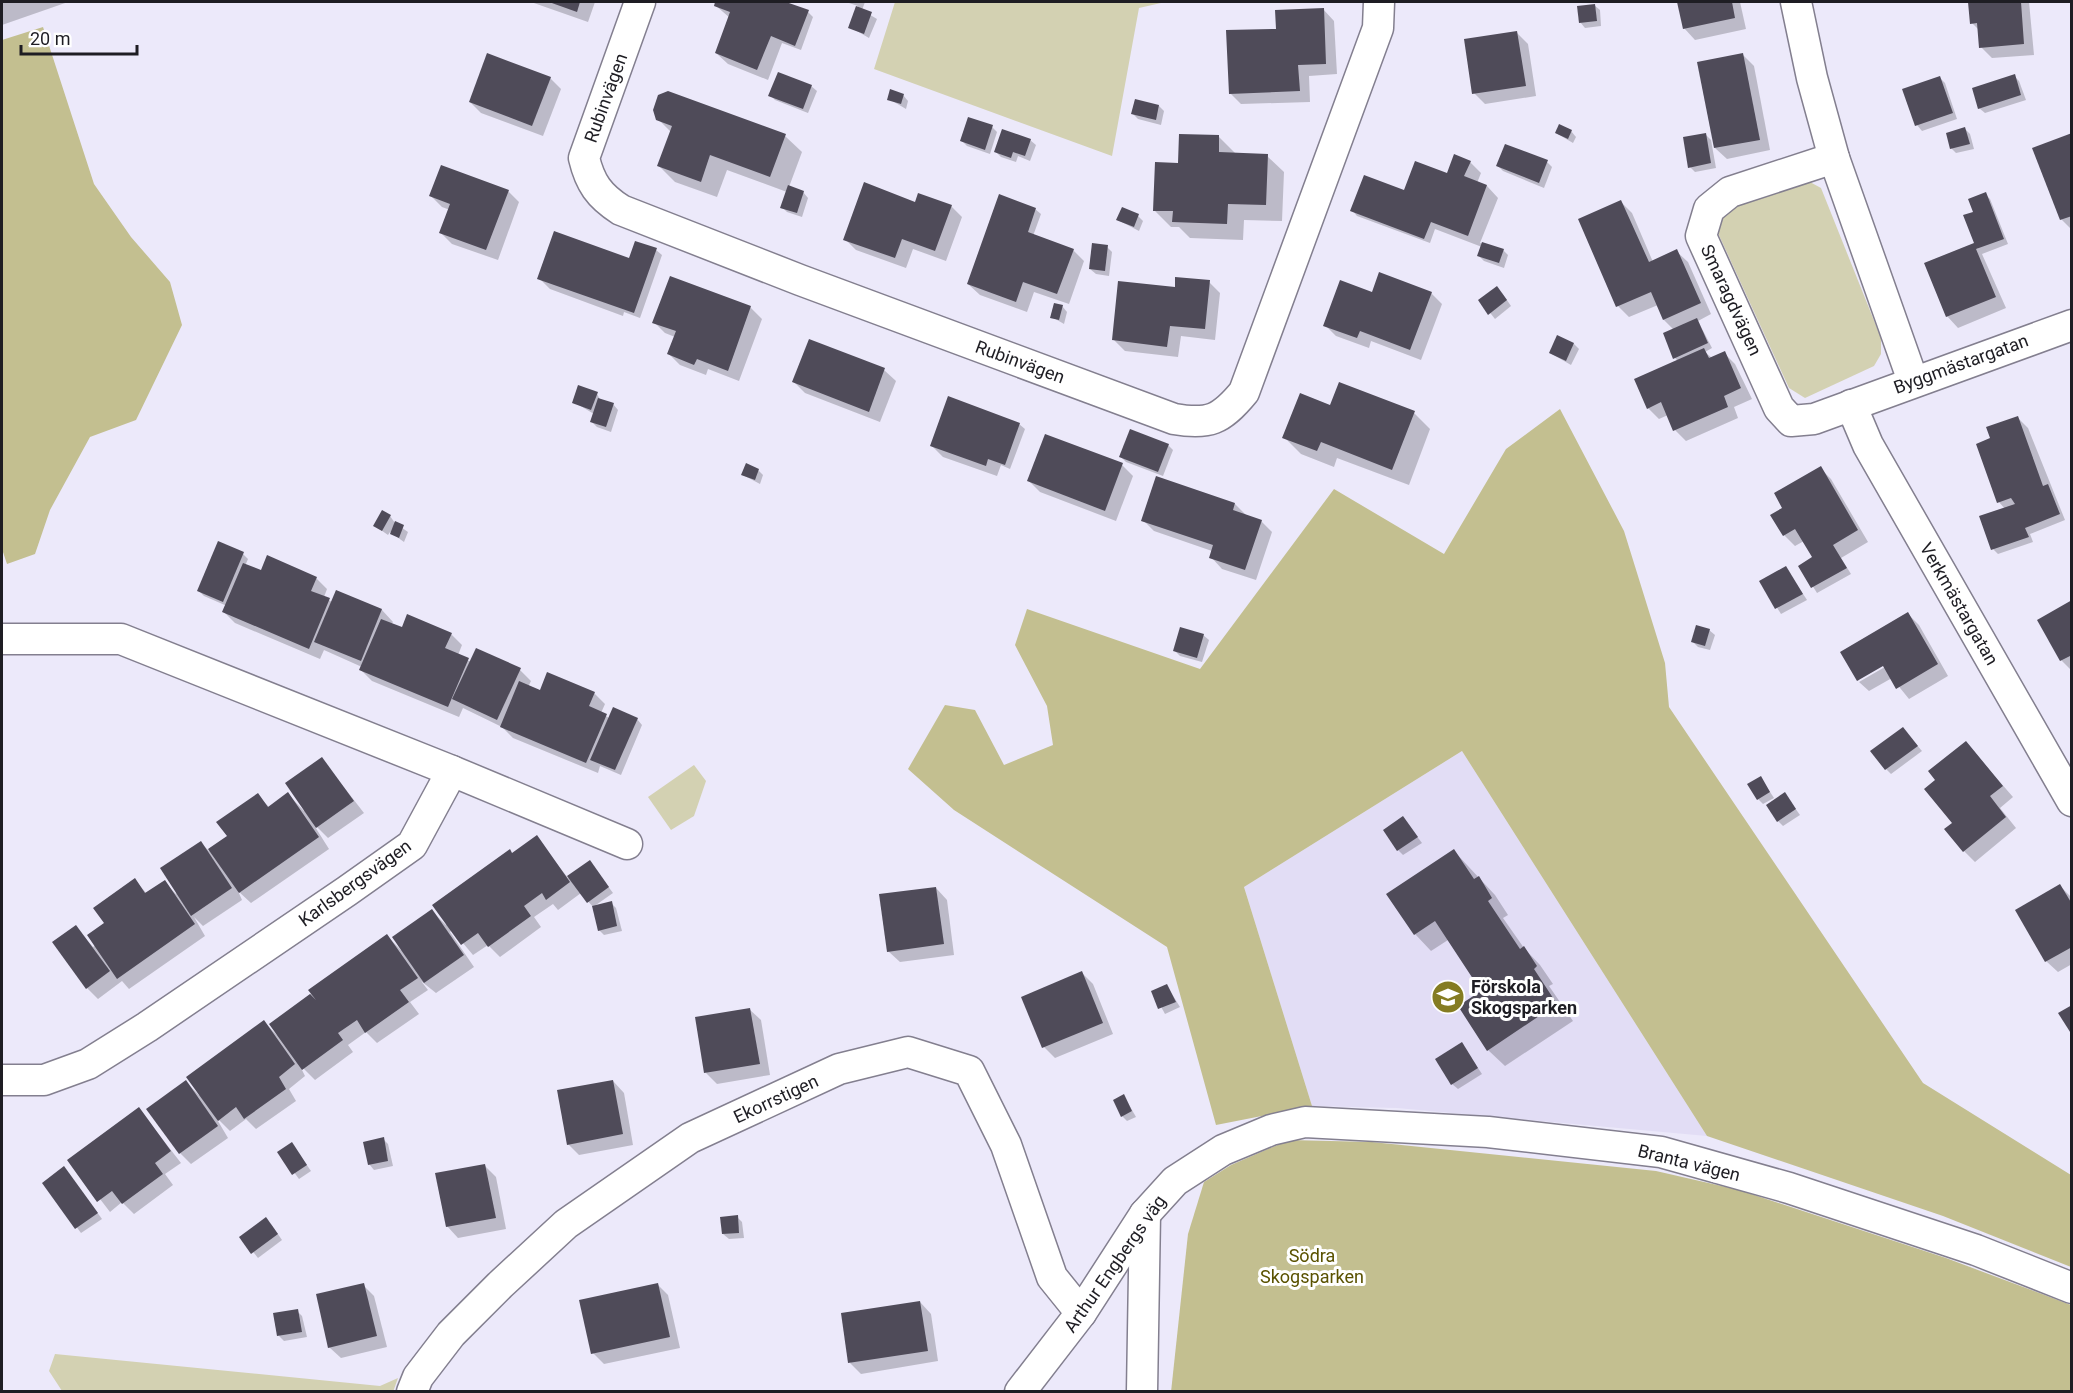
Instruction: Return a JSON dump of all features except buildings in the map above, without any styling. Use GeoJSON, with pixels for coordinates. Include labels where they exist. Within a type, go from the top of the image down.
{"type":"FeatureCollection","features":[{"type":"Feature","properties":{"kind":"street","name":"Rubinvägen"},"geometry":{"type":"LineString","coordinates":[[640,2],[584,158],[590,180],[605,200],[621,210],[800,280],[1174,419],[1198,423],[1218,417],[1231,408],[1244,392],[1378,28],[1379,2]]}},
{"type":"Feature","properties":{"kind":"street"},"geometry":{"type":"LineString","coordinates":[[1796,2],[1812,78],[1834,158],[1913,381]]}},
{"type":"Feature","properties":{"kind":"street","name":"Smaragdvägen"},"geometry":{"type":"LineString","coordinates":[[1834,158],[1730,192],[1709,209],[1701,237],[1779,408],[1791,421],[1814,419],[1851,405]]}},
{"type":"Feature","properties":{"kind":"street","name":"Byggmästargatan"},"geometry":{"type":"LineString","coordinates":[[1851,405],[2072,325]]}},
{"type":"Feature","properties":{"kind":"street","name":"Verkmästargatan"},"geometry":{"type":"LineString","coordinates":[[1851,405],[1868,445],[2072,801]]}},
{"type":"Feature","properties":{"kind":"street"},"geometry":{"type":"LineString","coordinates":[[2,639],[121,639],[452,771],[627,844]]}},
{"type":"Feature","properties":{"kind":"street","name":"Karlsbergsvägen"},"geometry":{"type":"LineString","coordinates":[[2,1080],[44,1080],[88,1064],[147,1028],[347,891],[412,845],[452,771]]}},
{"type":"Feature","properties":{"kind":"street","name":"Ekorrstigen"},"geometry":{"type":"LineString","coordinates":[[412,1392],[418,1377],[452,1334],[500,1285],[566,1224],[690,1138],[839,1069],[908,1052],[969,1071],[1006,1145],[1052,1277],[1081,1313]]}},
{"type":"Feature","properties":{"kind":"street","name":"Branta vägen"},"geometry":{"type":"LineString","coordinates":[[1223,1150],[1271,1130],[1305,1122],[1488,1132],[1661,1152],[1789,1188],[1976,1250],[2072,1288]]}},
{"type":"Feature","properties":{"kind":"street","name":"Arthur Engbergs väg"},"geometry":{"type":"LineString","coordinates":[[1020,1392],[1081,1313],[1145,1215],[1175,1181],[1223,1150]]}},
{"type":"Feature","properties":{"kind":"street"},"geometry":{"type":"LineString","coordinates":[[1142,1392],[1145,1215]]}},
{"type":"Feature","properties":{"kind":"shaded area"},"geometry":{"type":"Polygon","coordinates":[[[895,2],[1160,2],[1139,8],[1112,156],[874,69],[895,2]]]}},
{"type":"Feature","properties":{"kind":"shaded area"},"geometry":{"type":"Polygon","coordinates":[[[1808,181],[1821,188],[1881,338],[1881,354],[1874,366],[1805,398],[1789,388],[1717,231],[1720,214],[1732,204],[1808,181]]]}},
{"type":"Feature","properties":{"kind":"shaded area","name":"Förskola Skogsparken"},"geometry":{"type":"Polygon","coordinates":[[[1462,751],[1707,1136],[1397,1108],[1312,1106],[1244,887],[1462,751]]]}},
{"type":"Feature","properties":{"kind":"shaded area"},"geometry":{"type":"Polygon","coordinates":[[[694,765],[706,781],[694,816],[671,830],[648,797],[694,765]]]}},
{"type":"Feature","properties":{"kind":"shaded area"},"geometry":{"type":"Polygon","coordinates":[[[55,1354],[380,1386],[398,1378],[393,1392],[62,1391],[49,1371],[55,1354]]]}},
{"type":"Feature","properties":{"kind":"green space"},"geometry":{"type":"Polygon","coordinates":[[[43,27],[94,184],[131,237],[170,282],[182,325],[136,420],[90,437],[50,510],[35,554],[7,564],[2,549],[2,40],[43,27]]]}},
{"type":"Feature","properties":{"kind":"green space"},"geometry":{"type":"Polygon","coordinates":[[[1560,409],[1624,531],[1665,663],[1669,707],[1923,1083],[2071,1175],[2071,1267],[1943,1216],[1707,1136],[1462,751],[1244,887],[1312,1106],[1216,1125],[1167,947],[954,810],[908,769],[945,705],[975,710],[1004,765],[1053,745],[1047,706],[1015,645],[1027,609],[1200,669],[1334,489],[1444,554],[1506,449],[1560,409]]]}},
{"type":"Feature","properties":{"kind":"green space","name":"Södra Skogsparken"},"geometry":{"type":"Polygon","coordinates":[[[1289,1140],[1372,1142],[1656,1171],[1739,1190],[1946,1258],[2071,1305],[2071,1391],[1171,1392],[1188,1234],[1204,1182],[1231,1165],[1289,1140]]]}},
{"type":"Feature","properties":{"kind":"place","name":"Förskola Skogsparken"},"geometry":{"type":"Point","coordinates":[1448,997]}}]}
